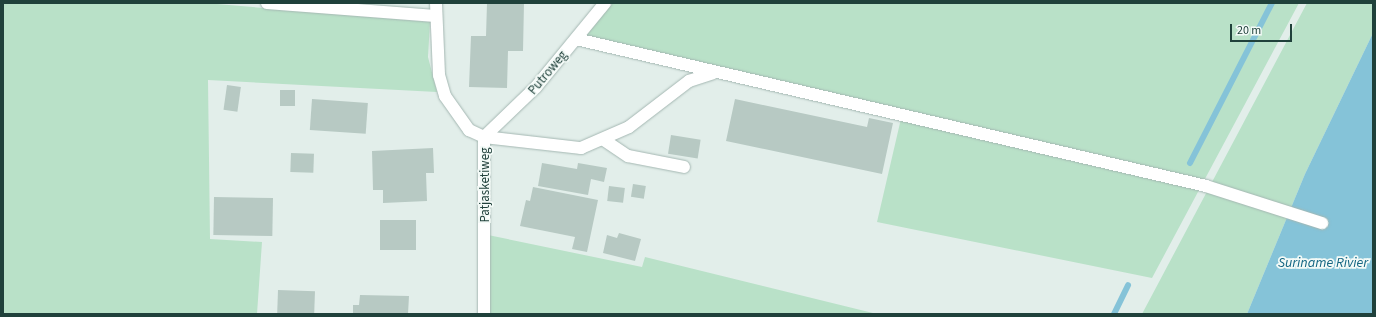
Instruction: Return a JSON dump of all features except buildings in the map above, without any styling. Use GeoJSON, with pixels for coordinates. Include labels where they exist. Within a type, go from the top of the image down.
{"type":"FeatureCollection","features":[{"type":"Feature","properties":{"kind":"street"},"geometry":{"type":"LineString","coordinates":[[267,3],[436,16]]}},
{"type":"Feature","properties":{"kind":"street","name":"Patjasketiweg"},"geometry":{"type":"LineString","coordinates":[[436,3],[439,75],[445,96],[469,130],[484,137],[484,314]]}},
{"type":"Feature","properties":{"kind":"street","name":"Putroweg"},"geometry":{"type":"LineString","coordinates":[[484,137],[536,87],[605,3]]}},
{"type":"Feature","properties":{"kind":"street"},"geometry":{"type":"LineString","coordinates":[[576,39],[713,73],[1206,186],[1322,223]]}},
{"type":"Feature","properties":{"kind":"street"},"geometry":{"type":"LineString","coordinates":[[484,137],[556,148],[581,148],[604,140],[629,127],[689,80],[713,73]]}},
{"type":"Feature","properties":{"kind":"street"},"geometry":{"type":"LineString","coordinates":[[604,140],[628,156],[684,167]]}},
{"type":"Feature","properties":{"kind":"green space"},"geometry":{"type":"Polygon","coordinates":[[[3,3],[205,3],[430,22],[428,57],[437,92],[208,80],[210,239],[262,242],[257,314],[3,314],[3,3]]]}},
{"type":"Feature","properties":{"kind":"green space"},"geometry":{"type":"Polygon","coordinates":[[[612,3],[1299,3],[1152,278],[877,222],[903,110],[585,35],[612,3]]]}},
{"type":"Feature","properties":{"kind":"green space"},"geometry":{"type":"Polygon","coordinates":[[[1307,3],[1373,3],[1373,33],[1305,174],[1247,314],[1142,314],[1307,3]]]}},
{"type":"Feature","properties":{"kind":"green space"},"geometry":{"type":"Polygon","coordinates":[[[488,235],[642,267],[645,257],[877,314],[490,314],[488,235]]]}},
{"type":"Feature","properties":{"kind":"water","name":"Suriname Rivier"},"geometry":{"type":"Polygon","coordinates":[[[1373,33],[1373,314],[1247,314],[1305,174],[1373,33]]]}},
{"type":"Feature","properties":{"kind":"waterway"},"geometry":{"type":"LineString","coordinates":[[1190,163],[1272,3]]}},
{"type":"Feature","properties":{"kind":"waterway"},"geometry":{"type":"LineString","coordinates":[[1114,314],[1128,285]]}}]}
